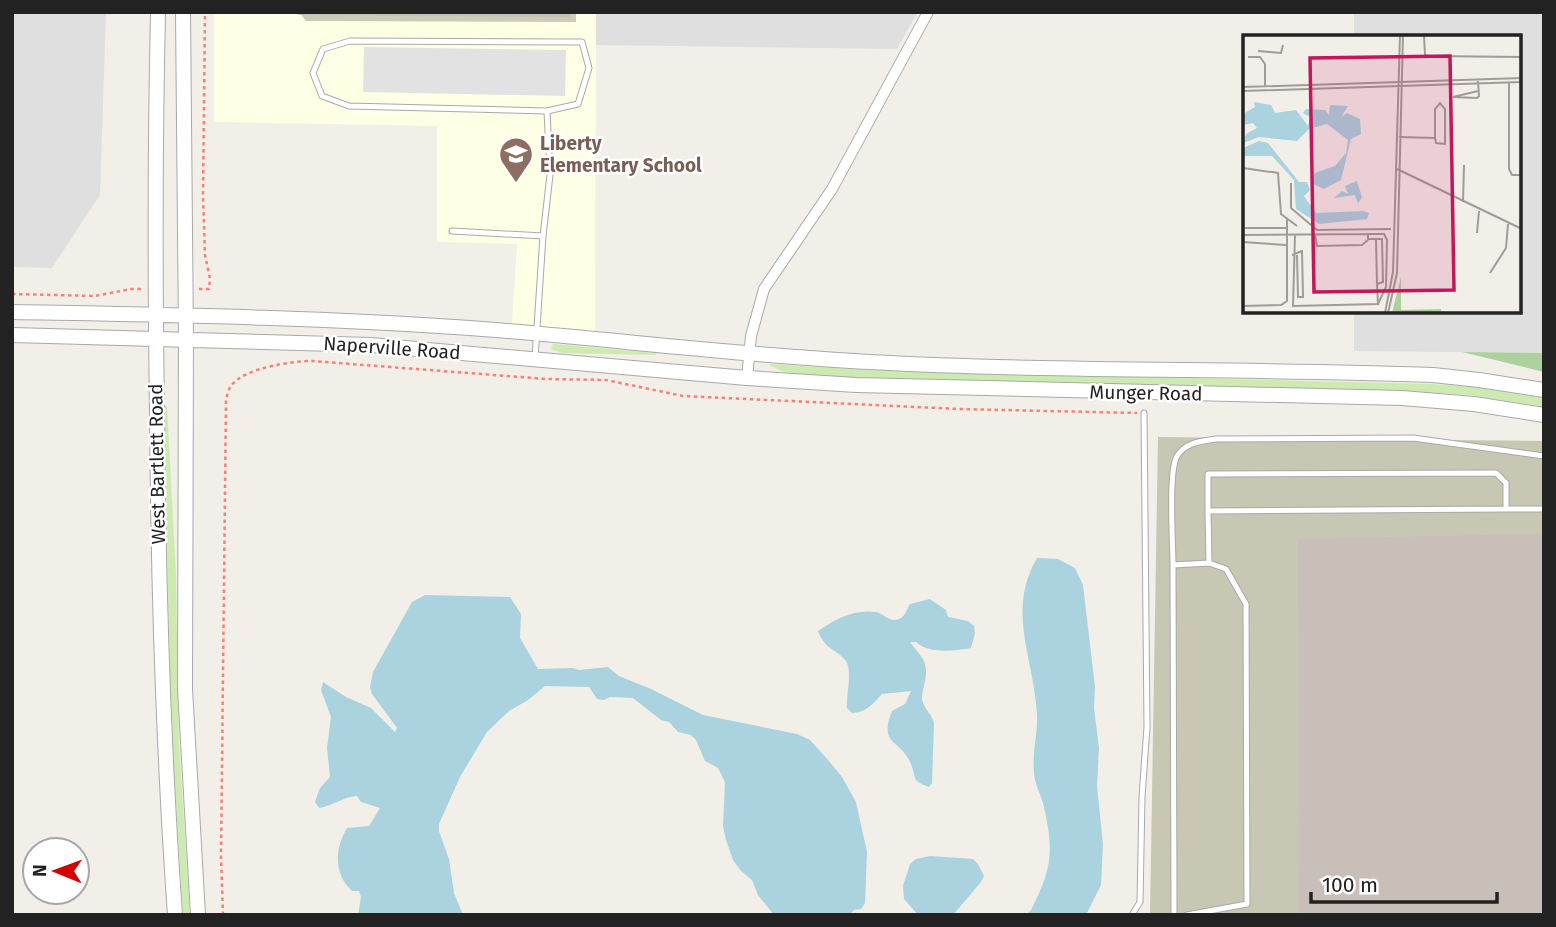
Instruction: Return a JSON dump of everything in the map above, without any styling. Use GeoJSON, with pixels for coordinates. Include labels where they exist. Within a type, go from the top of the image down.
{"type":"FeatureCollection","features":[{"type":"Feature","properties":{"kind":"street","name":"West Bartlett Road"},"geometry":{"type":"LineString","coordinates":[[158,12],[156,338],[162,705],[175,915]]}},
{"type":"Feature","properties":{"kind":"street","name":"West Bartlett Road"},"geometry":{"type":"LineString","coordinates":[[183,12],[186,315],[185,689],[198,915]]}},
{"type":"Feature","properties":{"kind":"street"},"geometry":{"type":"LineString","coordinates":[[747,378],[749,354],[764,289],[832,189],[929,12]]}},
{"type":"Feature","properties":{"kind":"street","name":"Naperville Road"},"geometry":{"type":"LineString","coordinates":[[12,312],[348,321],[537,334],[749,354]]}},
{"type":"Feature","properties":{"kind":"street","name":"Naperville Road"},"geometry":{"type":"LineString","coordinates":[[12,335],[365,345],[747,378]]}},
{"type":"Feature","properties":{"kind":"street","name":"Munger Road"},"geometry":{"type":"LineString","coordinates":[[749,354],[886,363],[1433,375],[1544,390]]}},
{"type":"Feature","properties":{"kind":"street","name":"Munger Road"},"geometry":{"type":"LineString","coordinates":[[747,378],[921,388],[1402,398],[1474,404],[1544,415]]}},
{"type":"Feature","properties":{"kind":"lane"},"geometry":{"type":"LineString","coordinates":[[350,41],[582,42],[589,68],[578,103],[547,111],[349,106],[322,96],[313,74],[323,49],[350,41]]}},
{"type":"Feature","properties":{"kind":"lane"},"geometry":{"type":"LineString","coordinates":[[535,358],[550,175],[547,111]]}},
{"type":"Feature","properties":{"kind":"lane"},"geometry":{"type":"LineString","coordinates":[[452,232],[543,236]]}},
{"type":"Feature","properties":{"kind":"lane"},"geometry":{"type":"LineString","coordinates":[[1132,915],[1140,902],[1142,797],[1147,727],[1144,413]]}},
{"type":"Feature","properties":{"kind":"lane"},"geometry":{"type":"LineString","coordinates":[[1174,915],[1173,565],[1174,475],[1177,456],[1190,443],[1216,439],[1413,438],[1544,456]]}},
{"type":"Feature","properties":{"kind":"lane"},"geometry":{"type":"LineString","coordinates":[[1209,564],[1208,474],[1496,473],[1506,483],[1506,509]]}},
{"type":"Feature","properties":{"kind":"lane"},"geometry":{"type":"LineString","coordinates":[[1208,511],[1544,509]]}},
{"type":"Feature","properties":{"kind":"lane"},"geometry":{"type":"LineString","coordinates":[[1173,565],[1209,564],[1226,569],[1246,604],[1247,904],[1187,915]]}},
{"type":"Feature","properties":{"kind":"path"},"geometry":{"type":"LineString","coordinates":[[205,12],[203,195],[209,289]]}},
{"type":"Feature","properties":{"kind":"path"},"geometry":{"type":"LineString","coordinates":[[12,294],[95,296],[135,289]]}},
{"type":"Feature","properties":{"kind":"path"},"geometry":{"type":"LineString","coordinates":[[223,915],[226,401],[232,385],[243,376],[294,361],[312,361],[546,379],[606,380],[683,396],[845,405],[1144,413]]}},
{"type":"Feature","properties":{"kind":"shaded area"},"geometry":{"type":"Polygon","coordinates":[[[12,12],[106,12],[100,195],[52,268],[12,267],[12,12]]]}},
{"type":"Feature","properties":{"kind":"shaded area","name":"Liberty Elementary School"},"geometry":{"type":"Polygon","coordinates":[[[214,12],[596,12],[595,332],[512,324],[517,244],[437,242],[437,126],[214,122],[214,12]]]}},
{"type":"Feature","properties":{"kind":"shaded area"},"geometry":{"type":"Polygon","coordinates":[[[596,12],[918,12],[897,49],[595,45],[596,12]]]}},
{"type":"Feature","properties":{"kind":"shaded area"},"geometry":{"type":"Polygon","coordinates":[[[1354,12],[1544,12],[1544,353],[1354,351],[1354,313],[1521,313],[1521,35],[1354,35],[1354,12]]]}},
{"type":"Feature","properties":{"kind":"shaded area"},"geometry":{"type":"Polygon","coordinates":[[[364,47],[566,50],[565,96],[363,92],[364,47]]]}},
{"type":"Feature","properties":{"kind":"shaded area"},"geometry":{"type":"Polygon","coordinates":[[[1158,437],[1544,441],[1544,915],[1150,915],[1158,437]]]}},
{"type":"Feature","properties":{"kind":"green space"},"geometry":{"type":"Polygon","coordinates":[[[553,344],[656,355],[562,353],[551,349],[553,344]]]}},
{"type":"Feature","properties":{"kind":"green space"},"geometry":{"type":"Polygon","coordinates":[[[1462,352],[1544,353],[1544,372],[1462,352]]]}},
{"type":"Feature","properties":{"kind":"green space"},"geometry":{"type":"Polygon","coordinates":[[[770,364],[867,370],[1432,384],[1474,387],[1544,398],[1544,407],[1470,395],[1402,391],[879,379],[787,373],[770,364]]]}},
{"type":"Feature","properties":{"kind":"green space"},"geometry":{"type":"Polygon","coordinates":[[[164,406],[167,406],[176,574],[179,743],[190,915],[183,915],[171,722],[164,406]]]}},
{"type":"Feature","properties":{"kind":"water"},"geometry":{"type":"Polygon","coordinates":[[[1037,558],[1058,559],[1075,568],[1083,585],[1095,687],[1094,708],[1099,748],[1097,786],[1103,844],[1101,885],[1086,915],[1026,915],[1044,882],[1050,846],[1043,803],[1034,776],[1037,714],[1023,616],[1028,578],[1037,558]]]}},
{"type":"Feature","properties":{"kind":"water"},"geometry":{"type":"Polygon","coordinates":[[[425,595],[510,597],[521,614],[520,638],[538,669],[579,670],[608,667],[619,676],[703,715],[797,734],[810,740],[842,777],[856,802],[867,852],[865,903],[861,909],[854,910],[849,915],[774,915],[758,895],[752,880],[733,860],[723,826],[725,782],[718,768],[705,761],[691,735],[678,732],[669,722],[661,720],[633,698],[610,697],[604,700],[597,699],[589,687],[545,686],[509,711],[487,732],[460,777],[439,824],[449,859],[454,893],[463,915],[358,915],[361,897],[359,891],[352,891],[342,877],[338,853],[347,828],[369,826],[380,808],[361,802],[357,796],[319,808],[315,802],[320,788],[330,777],[327,748],[331,717],[321,690],[323,682],[346,697],[371,708],[395,732],[397,728],[372,694],[370,687],[373,672],[412,602],[425,595]]]}},
{"type":"Feature","properties":{"kind":"water"},"geometry":{"type":"Polygon","coordinates":[[[930,599],[946,610],[948,617],[968,621],[974,626],[975,633],[971,648],[950,651],[935,650],[910,642],[925,664],[922,698],[934,723],[932,783],[929,787],[917,781],[907,756],[889,737],[888,722],[892,711],[905,704],[911,691],[882,694],[865,710],[852,713],[847,708],[847,663],[824,643],[818,631],[838,619],[860,612],[876,612],[896,620],[903,616],[910,604],[930,599]]]}},
{"type":"Feature","properties":{"kind":"water"},"geometry":{"type":"Polygon","coordinates":[[[930,856],[973,859],[984,876],[953,915],[918,915],[904,899],[903,886],[910,864],[916,859],[930,856]]]}},
{"type":"Feature","properties":{"kind":"building"},"geometry":{"type":"Polygon","coordinates":[[[298,12],[570,12],[570,17],[298,15],[298,12]]]}},
{"type":"Feature","properties":{"kind":"building"},"geometry":{"type":"Polygon","coordinates":[[[1544,534],[1544,915],[1299,915],[1298,539],[1544,534]]]}},
{"type":"Feature","properties":{"kind":"place","name":"Liberty Elementary School"},"geometry":{"type":"Point","coordinates":[516,184]}}]}
